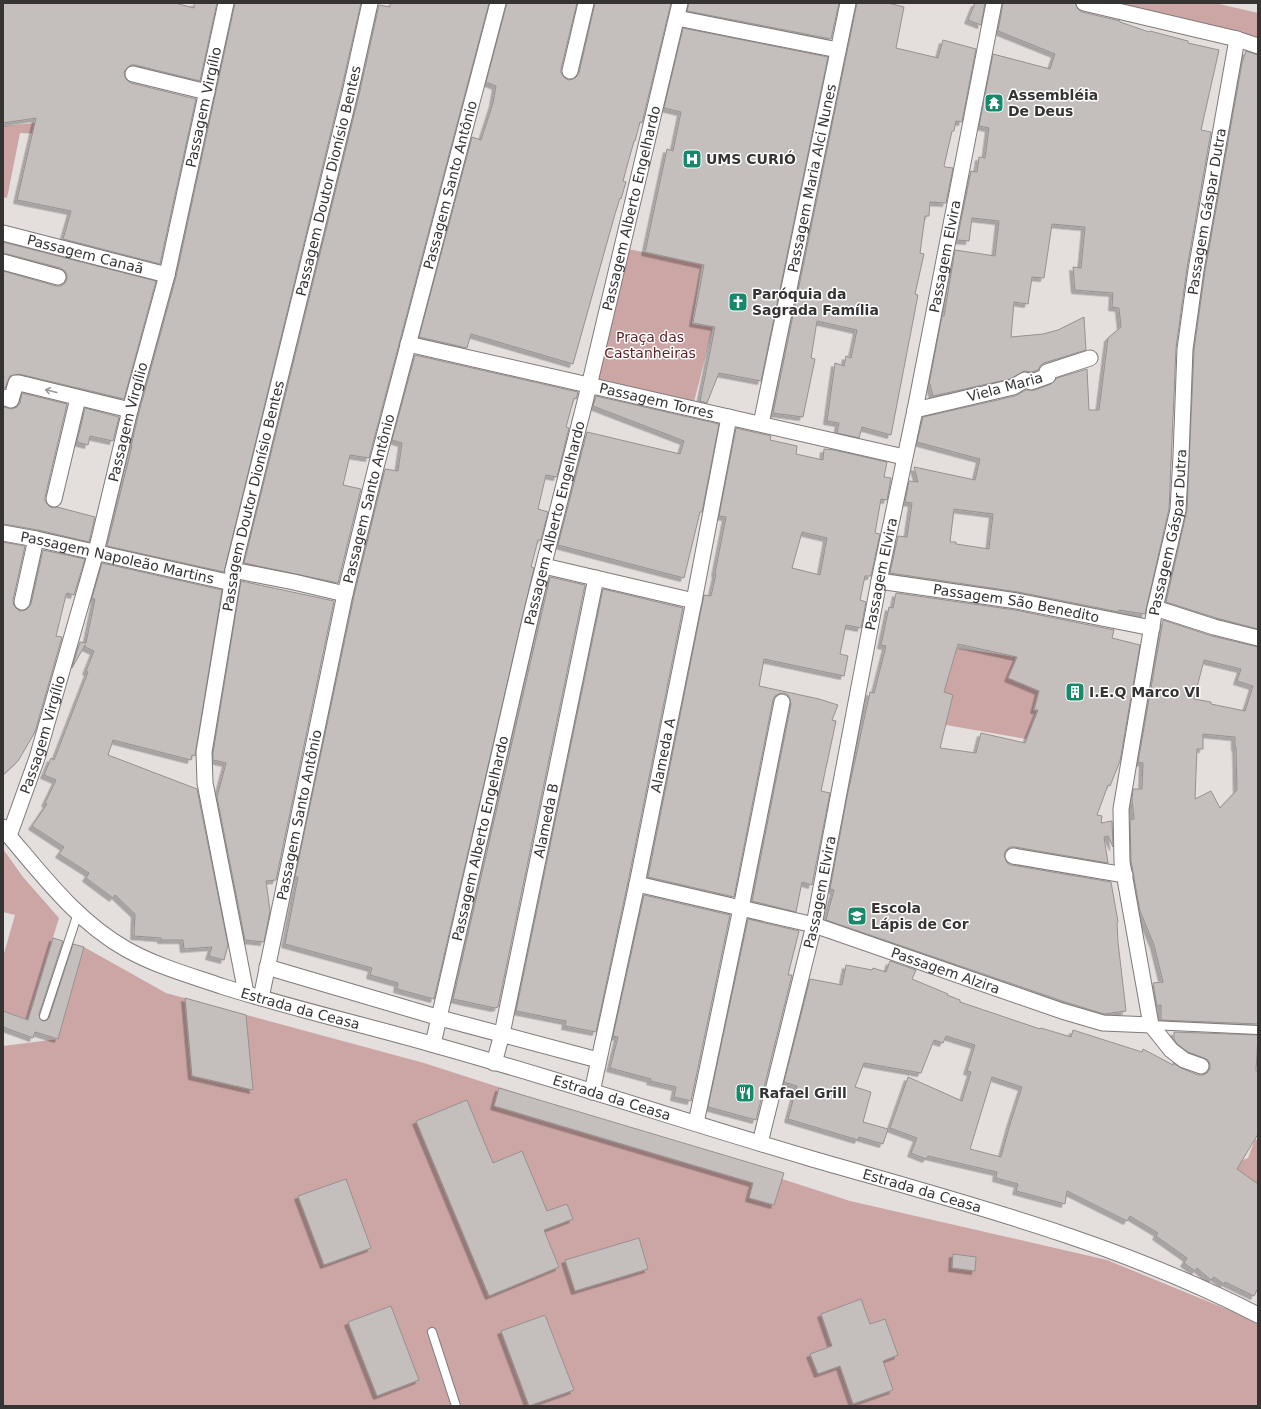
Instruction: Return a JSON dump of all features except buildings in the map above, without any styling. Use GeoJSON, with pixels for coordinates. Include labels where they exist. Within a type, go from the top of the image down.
{"type":"FeatureCollection","features":[{"type":"Feature","properties":{"kind":"street","name":"Passagem Virgílio"},"geometry":{"type":"LineString","coordinates":[[6,832],[37,758],[96,552],[130,410],[167,275],[226,3]]}},
{"type":"Feature","properties":{"kind":"street","name":"Passagem Doutor Dionísio Bentes"},"geometry":{"type":"LineString","coordinates":[[246,993],[206,790],[204,752],[232,576],[350,93],[370,3]]}},
{"type":"Feature","properties":{"kind":"street","name":"Passagem Santo Antônio"},"geometry":{"type":"LineString","coordinates":[[261,998],[345,594],[408,344],[498,3]]}},
{"type":"Feature","properties":{"kind":"street"},"geometry":{"type":"LineString","coordinates":[[570,71],[586,3]]}},
{"type":"Feature","properties":{"kind":"street","name":"Passagem Alberto Engelhardo"},"geometry":{"type":"LineString","coordinates":[[433,1044],[544,566],[680,3]]}},
{"type":"Feature","properties":{"kind":"street","name":"Passagem Maria Alci Nunes"},"geometry":{"type":"LineString","coordinates":[[761,424],[848,3]]}},
{"type":"Feature","properties":{"kind":"street","name":"Passagem Elvira"},"geometry":{"type":"LineString","coordinates":[[760,1143],[814,925],[879,581],[915,410],[994,3]]}},
{"type":"Feature","properties":{"kind":"street"},"geometry":{"type":"LineString","coordinates":[[1084,3],[1237,39],[1258,46]]}},
{"type":"Feature","properties":{"kind":"street"},"geometry":{"type":"LineString","coordinates":[[677,18],[838,50]]}},
{"type":"Feature","properties":{"kind":"street","name":"Passagem Gáspar Dutra"},"geometry":{"type":"LineString","coordinates":[[1151,1025],[1122,862],[1121,810],[1155,608],[1178,510],[1185,349],[1196,270],[1237,39]]}},
{"type":"Feature","properties":{"kind":"street"},"geometry":{"type":"LineString","coordinates":[[134,74],[207,92]]}},
{"type":"Feature","properties":{"kind":"street","name":"Passagem Canaã"},"geometry":{"type":"LineString","coordinates":[[3,233],[167,275]]}},
{"type":"Feature","properties":{"kind":"street"},"geometry":{"type":"LineString","coordinates":[[3,262],[58,277]]}},
{"type":"Feature","properties":{"kind":"street","name":"Passagem Torres"},"geometry":{"type":"LineString","coordinates":[[408,344],[904,457]]}},
{"type":"Feature","properties":{"kind":"street","name":"Viela Maria"},"geometry":{"type":"LineString","coordinates":[[915,410],[1013,387],[1025,380],[1031,382],[1048,376],[1047,372],[1090,358]]}},
{"type":"Feature","properties":{"kind":"street"},"geometry":{"type":"LineString","coordinates":[[3,397],[11,400],[16,383],[130,410]]}},
{"type":"Feature","properties":{"kind":"street"},"geometry":{"type":"LineString","coordinates":[[54,499],[78,398]]}},
{"type":"Feature","properties":{"kind":"street","name":"Alameda A"},"geometry":{"type":"LineString","coordinates":[[592,1092],[637,884],[694,601],[729,417]]}},
{"type":"Feature","properties":{"kind":"street","name":"Passagem Napoleão Martins"},"geometry":{"type":"LineString","coordinates":[[3,533],[96,552],[232,576],[294,582],[345,594]]}},
{"type":"Feature","properties":{"kind":"street"},"geometry":{"type":"LineString","coordinates":[[22,602],[36,539]]}},
{"type":"Feature","properties":{"kind":"street"},"geometry":{"type":"LineString","coordinates":[[544,566],[694,601]]}},
{"type":"Feature","properties":{"kind":"street","name":"Alameda B"},"geometry":{"type":"LineString","coordinates":[[494,1063],[502,1034],[596,578]]}},
{"type":"Feature","properties":{"kind":"street","name":"Passagem São Benedito"},"geometry":{"type":"LineString","coordinates":[[879,581],[1017,601],[1152,628]]}},
{"type":"Feature","properties":{"kind":"street"},"geometry":{"type":"LineString","coordinates":[[1155,608],[1258,638]]}},
{"type":"Feature","properties":{"kind":"street"},"geometry":{"type":"LineString","coordinates":[[696,1123],[782,702]]}},
{"type":"Feature","properties":{"kind":"street","name":"Estrada da Ceasa"},"geometry":{"type":"LineString","coordinates":[[6,832],[65,900],[96,929],[124,949],[159,966],[261,998],[433,1044],[760,1143],[1030,1222],[1136,1261],[1229,1300],[1258,1315]]}},
{"type":"Feature","properties":{"kind":"street"},"geometry":{"type":"LineString","coordinates":[[1013,856],[1125,875]]}},
{"type":"Feature","properties":{"kind":"street","name":"Passagem Alzira"},"geometry":{"type":"LineString","coordinates":[[637,884],[814,925],[1062,1011],[1103,1023],[1151,1025]]}},
{"type":"Feature","properties":{"kind":"street","name":"Estrada da Ceasa"},"geometry":{"type":"LineString","coordinates":[[267,967],[440,1018],[598,1060]]}},
{"type":"Feature","properties":{"kind":"street"},"geometry":{"type":"LineString","coordinates":[[1151,1025],[1171,1050],[1184,1060],[1201,1066]]}},
{"type":"Feature","properties":{"kind":"lane"},"geometry":{"type":"LineString","coordinates":[[44,1016],[78,913]]}},
{"type":"Feature","properties":{"kind":"lane","name":"Passagem Alzira"},"geometry":{"type":"LineString","coordinates":[[1151,1025],[1258,1030]]}},
{"type":"Feature","properties":{"kind":"lane"},"geometry":{"type":"LineString","coordinates":[[432,1332],[456,1406]]}},
{"type":"Feature","properties":{"kind":"green space"},"geometry":{"type":"Polygon","coordinates":[[[1111,3],[1215,3],[1258,13],[1258,40],[1111,3]]]}},
{"type":"Feature","properties":{"kind":"green space"},"geometry":{"type":"Polygon","coordinates":[[[45,122],[41,134],[20,133],[7,198],[3,197],[3,126],[45,122]]]}},
{"type":"Feature","properties":{"kind":"green space","name":"Praça das Castanheiras"},"geometry":{"type":"Polygon","coordinates":[[[628,249],[702,264],[692,324],[713,327],[694,402],[593,380],[628,249]]]}},
{"type":"Feature","properties":{"kind":"green space"},"geometry":{"type":"Polygon","coordinates":[[[957,648],[1017,657],[1040,669],[1039,692],[1034,709],[1043,712],[1034,719],[1030,730],[1049,743],[946,725],[919,684],[944,692],[957,648]]]}},
{"type":"Feature","properties":{"kind":"green space"},"geometry":{"type":"Polygon","coordinates":[[[3,849],[23,877],[59,918],[28,1020],[3,1011],[3,957],[15,915],[3,912],[3,849]]]}},
{"type":"Feature","properties":{"kind":"green space"},"geometry":{"type":"Polygon","coordinates":[[[84,947],[166,993],[424,1063],[850,1201],[1107,1260],[1258,1322],[1258,1406],[3,1406],[3,1046],[58,1039],[84,947]]]}},
{"type":"Feature","properties":{"kind":"green space"},"geometry":{"type":"Polygon","coordinates":[[[1255,1139],[1258,1141],[1258,1185],[1221,1168],[1248,1158],[1255,1139]]]}},
{"type":"Feature","properties":{"kind":"place","name":"Assembléia De Deus"},"geometry":{"type":"Point","coordinates":[994,103]}},
{"type":"Feature","properties":{"kind":"place","name":"UMS CURIÓ"},"geometry":{"type":"Point","coordinates":[692,159]}},
{"type":"Feature","properties":{"kind":"place","name":"Paróquia da Sagrada Família"},"geometry":{"type":"Point","coordinates":[738,302]}},
{"type":"Feature","properties":{"kind":"place","name":"I.E.Q Marco VI"},"geometry":{"type":"Point","coordinates":[1075,692]}},
{"type":"Feature","properties":{"kind":"place","name":"Escola Lápis de Cor"},"geometry":{"type":"Point","coordinates":[857,916]}},
{"type":"Feature","properties":{"kind":"place","name":"Rafael Grill"},"geometry":{"type":"Point","coordinates":[745,1093]}}]}
